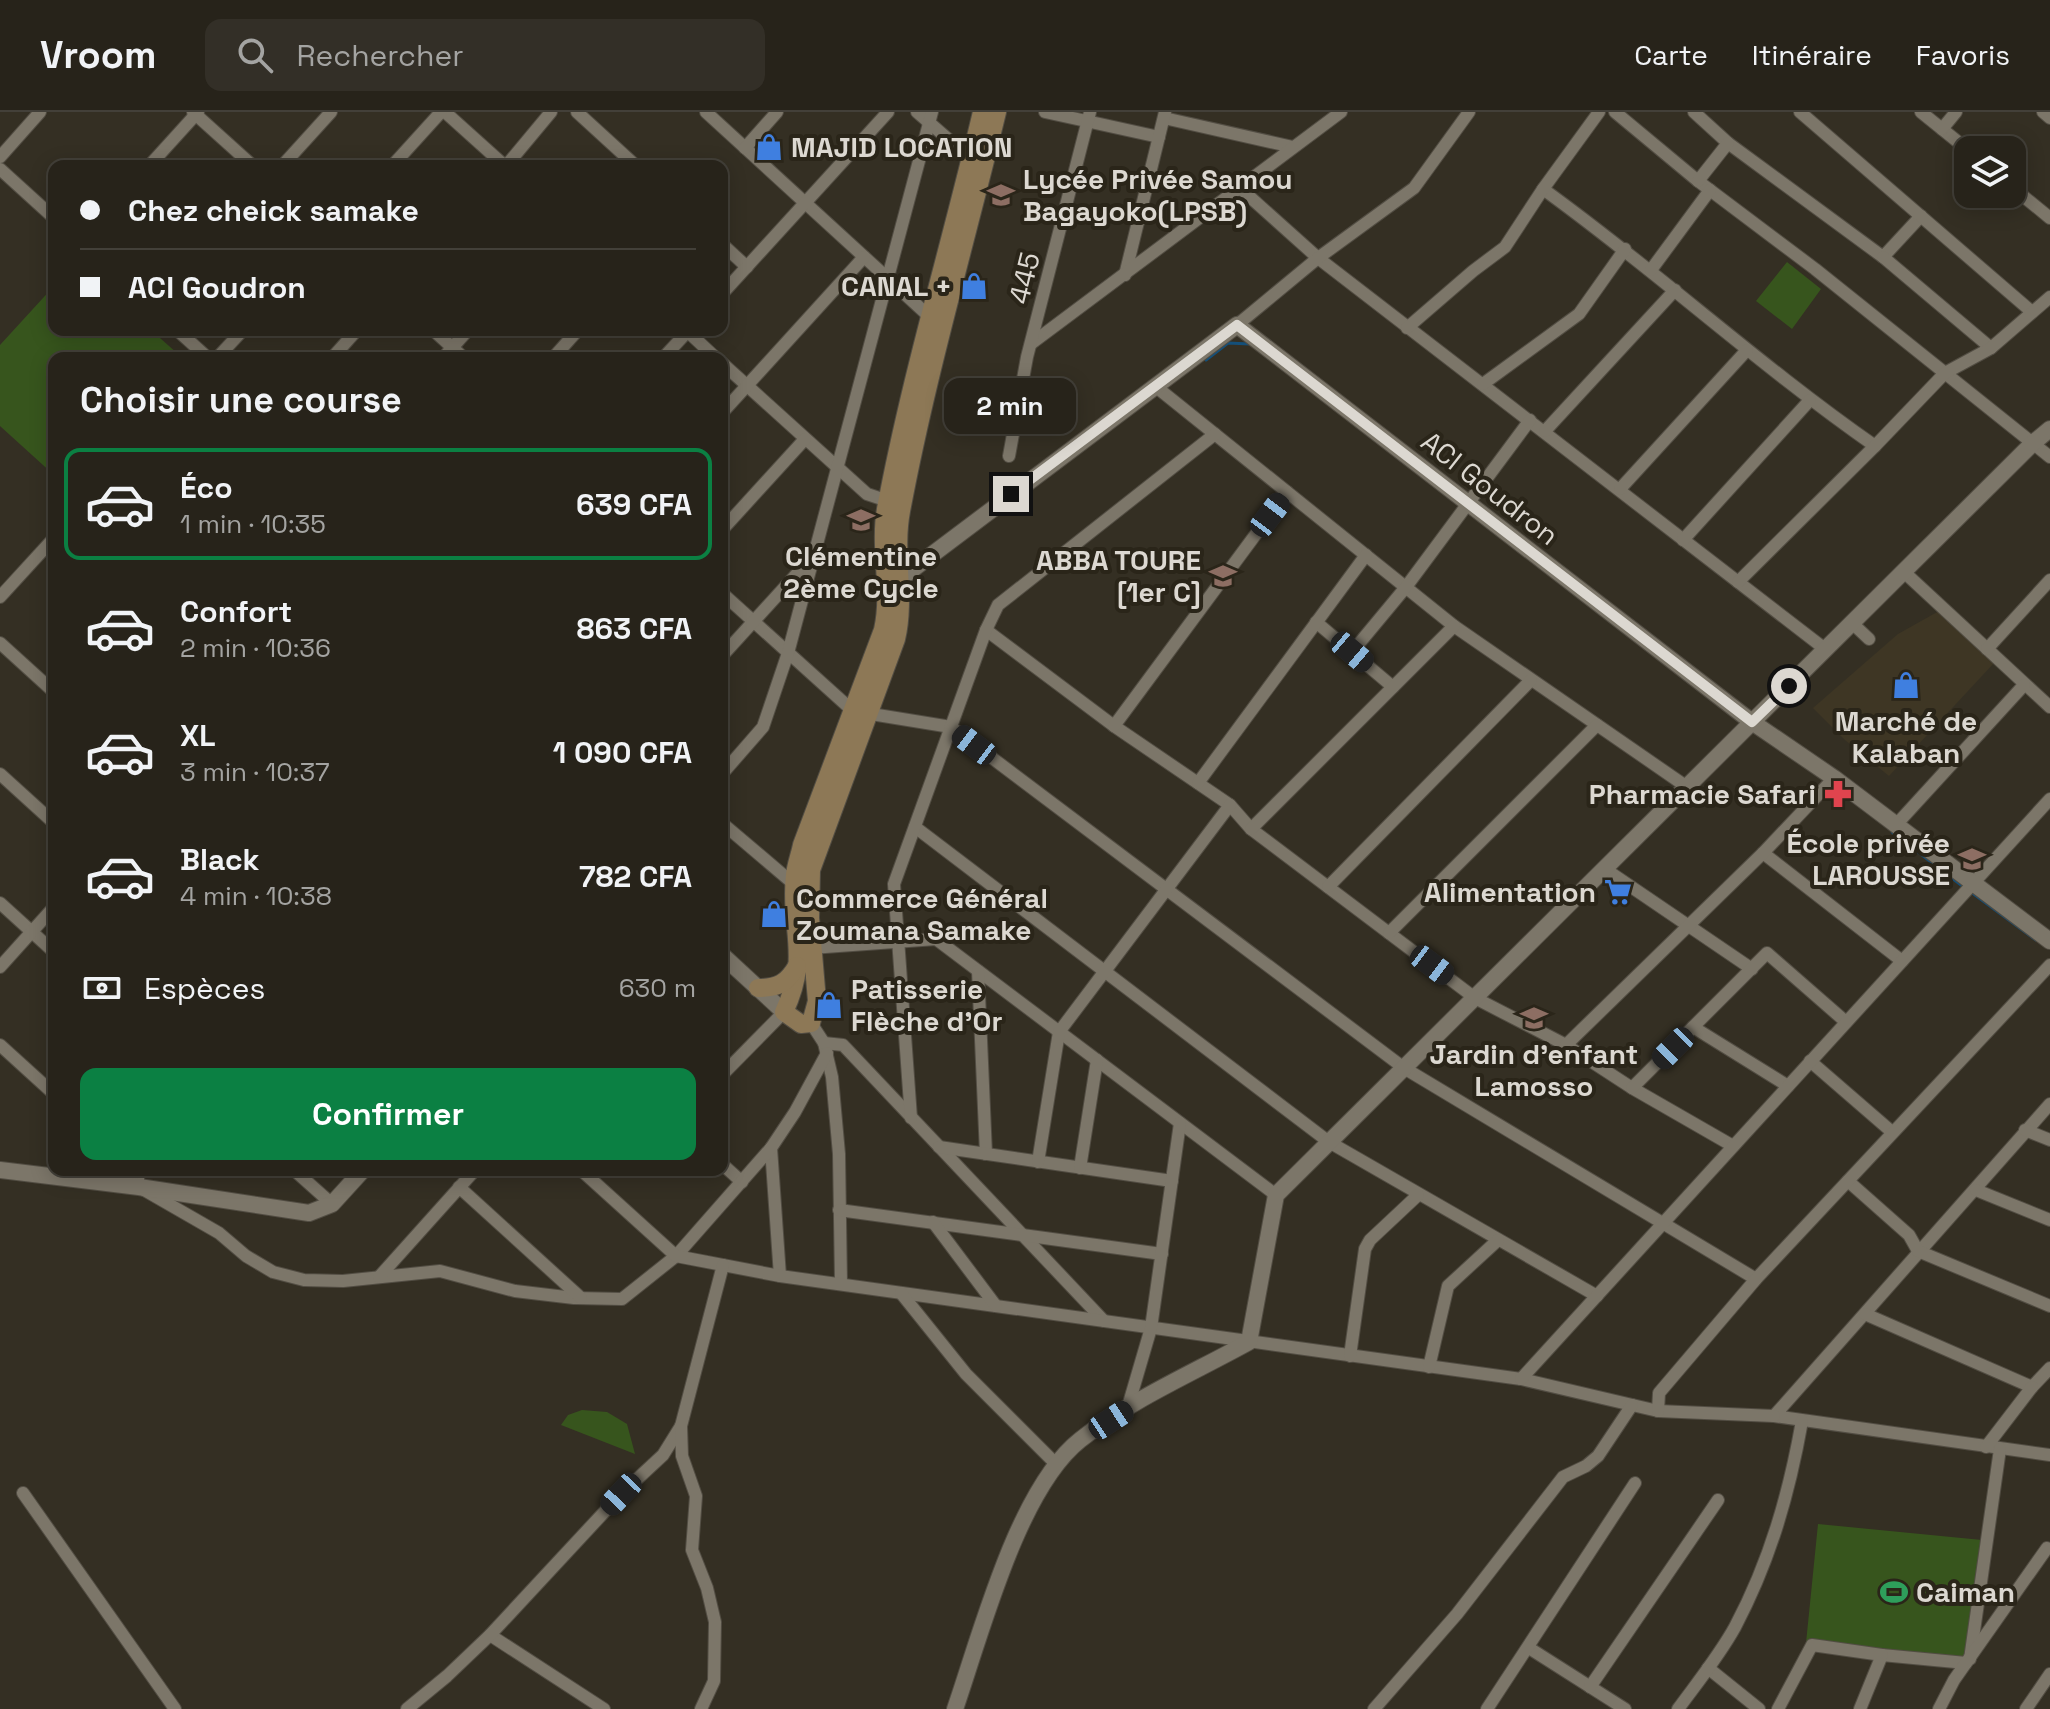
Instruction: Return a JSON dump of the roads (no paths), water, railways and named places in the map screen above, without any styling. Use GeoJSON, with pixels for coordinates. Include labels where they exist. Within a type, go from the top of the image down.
{"type":"FeatureCollection","features":[{"type":"Feature","properties":{"kind":"main road"},"geometry":{"type":"LineString","coordinates":[[893,580],[882,543],[888,501],[982,112]]}},
{"type":"Feature","properties":{"kind":"main road"},"geometry":{"type":"LineString","coordinates":[[861,713],[802,845],[795,885],[799,964],[795,987],[784,1012],[801,1024],[811,1023],[817,1001],[811,948],[811,870],[861,713],[886,618],[900,513],[933,366],[997,112]]}},
{"type":"Feature","properties":{"kind":"main road"},"geometry":{"type":"LineString","coordinates":[[758,988],[780,985],[789,980],[799,964]]}},
{"type":"Feature","properties":{"kind":"street"},"geometry":{"type":"LineString","coordinates":[[0,157],[40,112]]}},
{"type":"Feature","properties":{"kind":"street"},"geometry":{"type":"LineString","coordinates":[[287,160],[331,112]]}},
{"type":"Feature","properties":{"kind":"street"},"geometry":{"type":"LineString","coordinates":[[398,160],[443,112],[499,160]]}},
{"type":"Feature","properties":{"kind":"street"},"geometry":{"type":"LineString","coordinates":[[511,160],[551,112]]}},
{"type":"Feature","properties":{"kind":"street"},"geometry":{"type":"LineString","coordinates":[[577,112],[629,160]]}},
{"type":"Feature","properties":{"kind":"street"},"geometry":{"type":"LineString","coordinates":[[706,112],[931,318]]}},
{"type":"Feature","properties":{"kind":"street"},"geometry":{"type":"LineString","coordinates":[[745,148],[777,112]]}},
{"type":"Feature","properties":{"kind":"street"},"geometry":{"type":"LineString","coordinates":[[728,288],[888,112]]}},
{"type":"Feature","properties":{"kind":"street"},"geometry":{"type":"LineString","coordinates":[[917,112],[931,117],[971,159]]}},
{"type":"Feature","properties":{"kind":"street"},"geometry":{"type":"LineString","coordinates":[[1045,112],[1089,116],[1159,137]]}},
{"type":"Feature","properties":{"kind":"street"},"geometry":{"type":"LineString","coordinates":[[1032,343],[1341,112]]}},
{"type":"Feature","properties":{"kind":"street"},"geometry":{"type":"LineString","coordinates":[[893,580],[1237,325],[1318,258],[1414,188],[1469,112]]}},
{"type":"Feature","properties":{"kind":"street"},"geometry":{"type":"LineString","coordinates":[[1407,328],[1505,247],[1599,112]]}},
{"type":"Feature","properties":{"kind":"street"},"geometry":{"type":"LineString","coordinates":[[1615,112],[1698,181],[1815,269],[2050,457]]}},
{"type":"Feature","properties":{"kind":"street"},"geometry":{"type":"LineString","coordinates":[[1694,112],[1728,143],[1883,257],[1991,348]]}},
{"type":"Feature","properties":{"kind":"street"},"geometry":{"type":"LineString","coordinates":[[1800,112],[2032,312]]}},
{"type":"Feature","properties":{"kind":"street"},"geometry":{"type":"LineString","coordinates":[[1921,112],[1954,139]]}},
{"type":"Feature","properties":{"kind":"street"},"geometry":{"type":"LineString","coordinates":[[1942,129],[1956,112]]}},
{"type":"Feature","properties":{"kind":"street"},"geometry":{"type":"LineString","coordinates":[[2043,112],[2050,118]]}},
{"type":"Feature","properties":{"kind":"street"},"geometry":{"type":"LineString","coordinates":[[154,160],[196,113],[247,160]]}},
{"type":"Feature","properties":{"kind":"street"},"geometry":{"type":"LineString","coordinates":[[1125,275],[1165,115],[1293,147]]}},
{"type":"Feature","properties":{"kind":"street","name":"445"},"geometry":{"type":"LineString","coordinates":[[1009,456],[1027,357],[1089,116]]}},
{"type":"Feature","properties":{"kind":"street"},"geometry":{"type":"LineString","coordinates":[[728,767],[763,727],[788,653],[931,117]]}},
{"type":"Feature","properties":{"kind":"street"},"geometry":{"type":"LineString","coordinates":[[1698,181],[1728,143]]}},
{"type":"Feature","properties":{"kind":"street"},"geometry":{"type":"LineString","coordinates":[[0,169],[48,213]]}},
{"type":"Feature","properties":{"kind":"street"},"geometry":{"type":"LineString","coordinates":[[1241,189],[1318,258],[1825,649]]}},
{"type":"Feature","properties":{"kind":"street"},"geometry":{"type":"LineString","coordinates":[[1543,189],[1625,249],[1810,400],[1875,446]]}},
{"type":"Feature","properties":{"kind":"street"},"geometry":{"type":"LineString","coordinates":[[1651,270],[1710,190]]}},
{"type":"Feature","properties":{"kind":"street"},"geometry":{"type":"LineString","coordinates":[[2026,198],[2050,218]]}},
{"type":"Feature","properties":{"kind":"street"},"geometry":{"type":"LineString","coordinates":[[1883,257],[1921,216]]}},
{"type":"Feature","properties":{"kind":"street"},"geometry":{"type":"LineString","coordinates":[[1483,384],[1579,314],[1625,249]]}},
{"type":"Feature","properties":{"kind":"street"},"geometry":{"type":"LineString","coordinates":[[728,250],[747,267]]}},
{"type":"Feature","properties":{"kind":"street"},"geometry":{"type":"LineString","coordinates":[[728,407],[864,257]]}},
{"type":"Feature","properties":{"kind":"street"},"geometry":{"type":"LineString","coordinates":[[1545,431],[1675,290]]}},
{"type":"Feature","properties":{"kind":"street"},"geometry":{"type":"LineString","coordinates":[[1738,582],[1945,373],[1991,348],[2050,297]]}},
{"type":"Feature","properties":{"kind":"street","name":"ACI Goudron"},"geometry":{"type":"LineString","coordinates":[[1237,325],[1752,722],[1834,778],[2050,941]]}},
{"type":"Feature","properties":{"kind":"street"},"geometry":{"type":"LineString","coordinates":[[184,336],[201,352]]}},
{"type":"Feature","properties":{"kind":"street"},"geometry":{"type":"LineString","coordinates":[[223,352],[237,336]]}},
{"type":"Feature","properties":{"kind":"street"},"geometry":{"type":"LineString","coordinates":[[337,352],[352,336]]}},
{"type":"Feature","properties":{"kind":"street"},"geometry":{"type":"LineString","coordinates":[[439,336],[457,352]]}},
{"type":"Feature","properties":{"kind":"street"},"geometry":{"type":"LineString","coordinates":[[448,352],[463,336]]}},
{"type":"Feature","properties":{"kind":"street"},"geometry":{"type":"LineString","coordinates":[[558,352],[573,336]]}},
{"type":"Feature","properties":{"kind":"street"},"geometry":{"type":"LineString","coordinates":[[668,352],[683,336]]}},
{"type":"Feature","properties":{"kind":"street"},"geometry":{"type":"LineString","coordinates":[[692,336],[710,352]]}},
{"type":"Feature","properties":{"kind":"street"},"geometry":{"type":"LineString","coordinates":[[1620,489],[1747,350]]}},
{"type":"Feature","properties":{"kind":"street"},"geometry":{"type":"LineString","coordinates":[[728,369],[867,494],[888,501]]}},
{"type":"Feature","properties":{"kind":"street"},"geometry":{"type":"LineString","coordinates":[[1155,386],[1454,626],[1687,787]]}},
{"type":"Feature","properties":{"kind":"street"},"geometry":{"type":"LineString","coordinates":[[1683,540],[1810,400]]}},
{"type":"Feature","properties":{"kind":"street"},"geometry":{"type":"LineString","coordinates":[[1352,652],[1406,587],[1530,420]]}},
{"type":"Feature","properties":{"kind":"street"},"geometry":{"type":"LineString","coordinates":[[1249,1342],[1276,1195],[2050,429]]}},
{"type":"Feature","properties":{"kind":"street"},"geometry":{"type":"LineString","coordinates":[[911,1118],[894,884],[986,630],[998,605],[1215,434]]}},
{"type":"Feature","properties":{"kind":"street"},"geometry":{"type":"LineString","coordinates":[[728,523],[805,439]]}},
{"type":"Feature","properties":{"kind":"street"},"geometry":{"type":"LineString","coordinates":[[1114,726],[1287,492]]}},
{"type":"Feature","properties":{"kind":"street"},"geometry":{"type":"LineString","coordinates":[[728,649],[816,552]]}},
{"type":"Feature","properties":{"kind":"street"},"geometry":{"type":"LineString","coordinates":[[0,597],[48,554]]}},
{"type":"Feature","properties":{"kind":"street"},"geometry":{"type":"LineString","coordinates":[[1198,783],[1366,555]]}},
{"type":"Feature","properties":{"kind":"street"},"geometry":{"type":"LineString","coordinates":[[1904,572],[2050,707]]}},
{"type":"Feature","properties":{"kind":"street"},"geometry":{"type":"LineString","coordinates":[[1987,649],[2050,580]]}},
{"type":"Feature","properties":{"kind":"street"},"geometry":{"type":"LineString","coordinates":[[728,598],[861,713],[951,727],[1404,1068],[1756,1279]]}},
{"type":"Feature","properties":{"kind":"street"},"geometry":{"type":"LineString","coordinates":[[1316,622],[1393,687]]}},
{"type":"Feature","properties":{"kind":"street"},"geometry":{"type":"LineString","coordinates":[[1852,623],[1869,639]]}},
{"type":"Feature","properties":{"kind":"street"},"geometry":{"type":"LineString","coordinates":[[1251,829],[1454,626]]}},
{"type":"Feature","properties":{"kind":"street"},"geometry":{"type":"LineString","coordinates":[[986,630],[1114,726],[1230,805],[1251,829],[1475,998],[1566,1045],[1632,1088],[1733,1146]]}},
{"type":"Feature","properties":{"kind":"street"},"geometry":{"type":"LineString","coordinates":[[0,643],[48,687]]}},
{"type":"Feature","properties":{"kind":"street"},"geometry":{"type":"LineString","coordinates":[[1328,887],[1531,680]]}},
{"type":"Feature","properties":{"kind":"street"},"geometry":{"type":"LineString","coordinates":[[1895,826],[2024,685]]}},
{"type":"Feature","properties":{"kind":"street"},"geometry":{"type":"LineString","coordinates":[[1389,933],[1597,725]]}},
{"type":"Feature","properties":{"kind":"street"},"geometry":{"type":"LineString","coordinates":[[0,774],[48,818]]}},
{"type":"Feature","properties":{"kind":"street"},"geometry":{"type":"LineString","coordinates":[[1566,1045],[1763,853],[1834,778]]}},
{"type":"Feature","properties":{"kind":"street"},"geometry":{"type":"LineString","coordinates":[[1521,1379],[2050,799]]}},
{"type":"Feature","properties":{"kind":"street"},"geometry":{"type":"LineString","coordinates":[[1038,1162],[1059,1032],[1230,805]]}},
{"type":"Feature","properties":{"kind":"street"},"geometry":{"type":"LineString","coordinates":[[915,827],[1329,1142],[1597,1296]]}},
{"type":"Feature","properties":{"kind":"street"},"geometry":{"type":"LineString","coordinates":[[728,828],[795,885]]}},
{"type":"Feature","properties":{"kind":"street"},"geometry":{"type":"LineString","coordinates":[[1763,853],[1902,961]]}},
{"type":"Feature","properties":{"kind":"street"},"geometry":{"type":"LineString","coordinates":[[1605,869],[1752,969]]}},
{"type":"Feature","properties":{"kind":"street"},"geometry":{"type":"LineString","coordinates":[[0,903],[48,947]]}},
{"type":"Feature","properties":{"kind":"street"},"geometry":{"type":"LineString","coordinates":[[0,967],[48,914]]}},
{"type":"Feature","properties":{"kind":"street"},"geometry":{"type":"LineString","coordinates":[[811,948],[936,939],[1276,1195]]}},
{"type":"Feature","properties":{"kind":"street"},"geometry":{"type":"LineString","coordinates":[[1632,1088],[1767,953],[1846,1022]]}},
{"type":"Feature","properties":{"kind":"street"},"geometry":{"type":"LineString","coordinates":[[728,960],[784,1012],[728,1069]]}},
{"type":"Feature","properties":{"kind":"street"},"geometry":{"type":"LineString","coordinates":[[1658,1411],[1659,1393],[1756,1279],[2050,965]]}},
{"type":"Feature","properties":{"kind":"street"},"geometry":{"type":"LineString","coordinates":[[978,971],[986,1154]]}},
{"type":"Feature","properties":{"kind":"street"},"geometry":{"type":"LineString","coordinates":[[811,1023],[826,1048],[832,1077],[839,1154],[841,1284]]}},
{"type":"Feature","properties":{"kind":"street"},"geometry":{"type":"LineString","coordinates":[[1693,1027],[1788,1086]]}},
{"type":"Feature","properties":{"kind":"street"},"geometry":{"type":"LineString","coordinates":[[0,1045],[48,1089]]}},
{"type":"Feature","properties":{"kind":"street"},"geometry":{"type":"LineString","coordinates":[[826,1048],[843,1045],[1104,1321]]}},
{"type":"Feature","properties":{"kind":"street"},"geometry":{"type":"LineString","coordinates":[[141,1176],[246,1256],[273,1272],[304,1280],[343,1281],[440,1271],[515,1291],[622,1299],[676,1256],[771,1148],[795,1112],[826,1048]]}},
{"type":"Feature","properties":{"kind":"street"},"geometry":{"type":"LineString","coordinates":[[1080,1168],[1097,1060]]}},
{"type":"Feature","properties":{"kind":"street"},"geometry":{"type":"LineString","coordinates":[[1810,1061],[1892,1132]]}},
{"type":"Feature","properties":{"kind":"street"},"geometry":{"type":"LineString","coordinates":[[1774,1416],[2050,1104]]}},
{"type":"Feature","properties":{"kind":"street"},"geometry":{"type":"LineString","coordinates":[[1127,1410],[1151,1328],[1180,1123]]}},
{"type":"Feature","properties":{"kind":"street"},"geometry":{"type":"LineString","coordinates":[[2025,1130],[2050,1140]]}},
{"type":"Feature","properties":{"kind":"street"},"geometry":{"type":"LineString","coordinates":[[939,1147],[1172,1181]]}},
{"type":"Feature","properties":{"kind":"street"},"geometry":{"type":"LineString","coordinates":[[771,1148],[780,1276]]}},
{"type":"Feature","properties":{"kind":"street"},"geometry":{"type":"LineString","coordinates":[[728,1169],[742,1182]]}},
{"type":"Feature","properties":{"kind":"street"},"geometry":{"type":"LineString","coordinates":[[0,1170],[48,1171]]}},
{"type":"Feature","properties":{"kind":"street"},"geometry":{"type":"LineString","coordinates":[[147,1176],[309,1213],[332,1204],[358,1176]]}},
{"type":"Feature","properties":{"kind":"street"},"geometry":{"type":"LineString","coordinates":[[301,1176],[332,1204]]}},
{"type":"Feature","properties":{"kind":"street"},"geometry":{"type":"LineString","coordinates":[[379,1277],[469,1176]]}},
{"type":"Feature","properties":{"kind":"street"},"geometry":{"type":"LineString","coordinates":[[588,1176],[676,1256],[780,1276],[1521,1379],[1658,1411],[1774,1416],[2050,1455]]}},
{"type":"Feature","properties":{"kind":"street"},"geometry":{"type":"LineString","coordinates":[[1848,1181],[1909,1235],[1918,1251],[2050,1306]]}},
{"type":"Feature","properties":{"kind":"street"},"geometry":{"type":"LineString","coordinates":[[459,1187],[581,1298]]}},
{"type":"Feature","properties":{"kind":"street"},"geometry":{"type":"LineString","coordinates":[[1976,1190],[2050,1220]]}},
{"type":"Feature","properties":{"kind":"street"},"geometry":{"type":"LineString","coordinates":[[1350,1356],[1365,1249],[1370,1240],[1418,1195]]}},
{"type":"Feature","properties":{"kind":"street"},"geometry":{"type":"LineString","coordinates":[[839,1210],[1162,1254]]}},
{"type":"Feature","properties":{"kind":"street"},"geometry":{"type":"LineString","coordinates":[[933,1222],[996,1306]]}},
{"type":"Feature","properties":{"kind":"street"},"geometry":{"type":"LineString","coordinates":[[1429,1367],[1448,1286],[1498,1240]]}},
{"type":"Feature","properties":{"kind":"street"},"geometry":{"type":"LineString","coordinates":[[701,1709],[714,1681],[715,1622],[707,1588],[692,1550],[696,1496],[682,1456],[681,1426],[723,1265]]}},
{"type":"Feature","properties":{"kind":"street"},"geometry":{"type":"LineString","coordinates":[[901,1293],[966,1374],[1056,1464]]}},
{"type":"Feature","properties":{"kind":"street"},"geometry":{"type":"LineString","coordinates":[[1865,1314],[2032,1387]]}},
{"type":"Feature","properties":{"kind":"street"},"geometry":{"type":"LineString","coordinates":[[955,1709],[1006,1560],[1036,1497],[1056,1464],[1079,1441],[1127,1410],[1249,1342]]}},
{"type":"Feature","properties":{"kind":"street"},"geometry":{"type":"LineString","coordinates":[[1986,1447],[2050,1368]]}},
{"type":"Feature","properties":{"kind":"street"},"geometry":{"type":"LineString","coordinates":[[1374,1709],[1457,1614],[1563,1477],[1586,1466],[1598,1456],[1632,1405]]}},
{"type":"Feature","properties":{"kind":"street"},"geometry":{"type":"LineString","coordinates":[[1678,1709],[1734,1628],[1775,1536],[1791,1482],[1802,1421]]}},
{"type":"Feature","properties":{"kind":"street"},"geometry":{"type":"LineString","coordinates":[[407,1709],[490,1635],[621,1494],[663,1455],[681,1426]]}},
{"type":"Feature","properties":{"kind":"street"},"geometry":{"type":"LineString","coordinates":[[1968,1661],[2000,1449]]}},
{"type":"Feature","properties":{"kind":"street"},"geometry":{"type":"LineString","coordinates":[[1487,1709],[1635,1483]]}},
{"type":"Feature","properties":{"kind":"street"},"geometry":{"type":"LineString","coordinates":[[23,1493],[175,1709]]}},
{"type":"Feature","properties":{"kind":"street"},"geometry":{"type":"LineString","coordinates":[[1590,1687],[1718,1500]]}},
{"type":"Feature","properties":{"kind":"street"},"geometry":{"type":"LineString","coordinates":[[1939,1709],[1954,1680],[2047,1548]]}},
{"type":"Feature","properties":{"kind":"street"},"geometry":{"type":"LineString","coordinates":[[490,1635],[604,1709]]}},
{"type":"Feature","properties":{"kind":"street"},"geometry":{"type":"LineString","coordinates":[[1778,1709],[1809,1646],[1968,1661]]}},
{"type":"Feature","properties":{"kind":"street"},"geometry":{"type":"LineString","coordinates":[[1529,1648],[1625,1709]]}},
{"type":"Feature","properties":{"kind":"street"},"geometry":{"type":"LineString","coordinates":[[1860,1709],[1882,1655]]}},
{"type":"Feature","properties":{"kind":"street"},"geometry":{"type":"LineString","coordinates":[[1708,1668],[1759,1709]]}},
{"type":"Feature","properties":{"kind":"street"},"geometry":{"type":"LineString","coordinates":[[2026,1709],[2050,1674]]}},
{"type":"Feature","properties":{"kind":"waterway"},"geometry":{"type":"LineString","coordinates":[[1206,360],[1228,343],[1250,344]]}},
{"type":"Feature","properties":{"kind":"waterway"},"geometry":{"type":"LineString","coordinates":[[1892,832],[1965,888]]}},
{"type":"Feature","properties":{"kind":"waterway"},"geometry":{"type":"LineString","coordinates":[[1971,892],[2036,940]]}},
{"type":"Feature","properties":{"kind":"place","name":"MAJID LOCATION"},"geometry":{"type":"Point","coordinates":[769,147]}},
{"type":"Feature","properties":{"kind":"place","name":"Lycée Privée Samou Bagayoko(LPSB)"},"geometry":{"type":"Point","coordinates":[1001,195]}},
{"type":"Feature","properties":{"kind":"place","name":"CANAL +"},"geometry":{"type":"Point","coordinates":[974,286]}},
{"type":"Feature","properties":{"kind":"place","name":"Clémentine 2ème Cycle"},"geometry":{"type":"Point","coordinates":[861,520]}},
{"type":"Feature","properties":{"kind":"place","name":"ABBA TOURE [1er C]"},"geometry":{"type":"Point","coordinates":[1223,576]}},
{"type":"Feature","properties":{"kind":"place","name":"Marché de Kalaban"},"geometry":{"type":"Point","coordinates":[1906,685]}},
{"type":"Feature","properties":{"kind":"place","name":"Pharmacie Safari"},"geometry":{"type":"Point","coordinates":[1838,794]}},
{"type":"Feature","properties":{"kind":"place","name":"École privée LAROUSSE"},"geometry":{"type":"Point","coordinates":[1972,859]}},
{"type":"Feature","properties":{"kind":"place","name":"Alimentation"},"geometry":{"type":"Point","coordinates":[1618,892]}},
{"type":"Feature","properties":{"kind":"place","name":"Commerce Général Zoumana Samake"},"geometry":{"type":"Point","coordinates":[774,914]}},
{"type":"Feature","properties":{"kind":"place","name":"Patisserie Flèche d'Or"},"geometry":{"type":"Point","coordinates":[829,1005]}},
{"type":"Feature","properties":{"kind":"place","name":"Jardin d'enfant Lamosso"},"geometry":{"type":"Point","coordinates":[1534,1018]}},
{"type":"Feature","properties":{"kind":"place","name":"Caiman"},"geometry":{"type":"Point","coordinates":[1894,1592]}}]}
